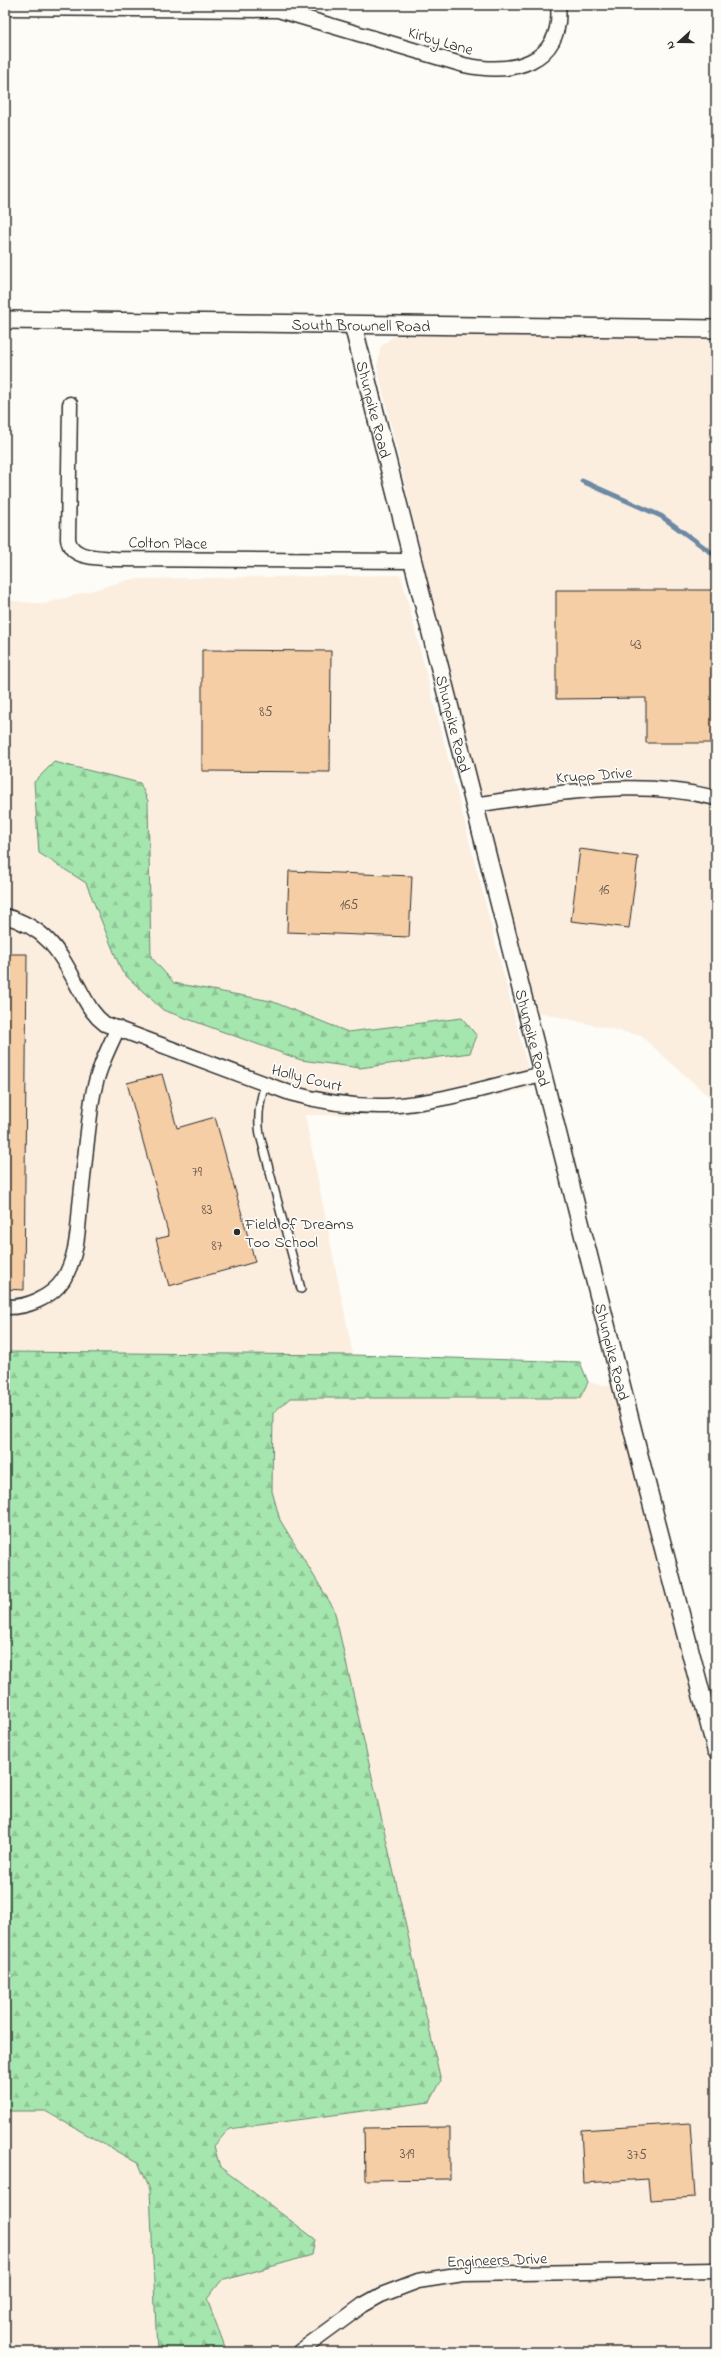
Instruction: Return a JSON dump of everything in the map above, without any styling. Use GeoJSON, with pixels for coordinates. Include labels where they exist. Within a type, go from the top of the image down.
{"type":"FeatureCollection","features":[{"type":"Feature","properties":{"kind":"street","name":"Kirby Lane"},"geometry":{"type":"LineString","coordinates":[[5,8],[278,10],[299,5]]}},
{"type":"Feature","properties":{"kind":"street","name":"Kirby Lane"},"geometry":{"type":"LineString","coordinates":[[278,10],[464,65],[482,69],[502,70],[521,66],[539,57],[550,43],[557,29],[558,5]]}},
{"type":"Feature","properties":{"kind":"street","name":"South Brownell Road"},"geometry":{"type":"LineString","coordinates":[[5,320],[352,325],[587,326],[716,329]]}},
{"type":"Feature","properties":{"kind":"street","name":"Shunpike Road"},"geometry":{"type":"LineString","coordinates":[[352,325],[542,1074],[716,1750]]}},
{"type":"Feature","properties":{"kind":"street","name":"Colton Place"},"geometry":{"type":"LineString","coordinates":[[70,404],[68,539],[73,550],[82,555],[116,559],[412,561]]}},
{"type":"Feature","properties":{"kind":"street","name":"Krupp Drive"},"geometry":{"type":"LineString","coordinates":[[474,805],[578,790],[630,787],[667,789],[716,798]]}},
{"type":"Feature","properties":{"kind":"street","name":"Holly Court"},"geometry":{"type":"LineString","coordinates":[[5,916],[34,927],[44,936],[56,949],[95,1016],[105,1024],[265,1084],[322,1102],[386,1106],[452,1096],[542,1074]]}},
{"type":"Feature","properties":{"kind":"street"},"geometry":{"type":"LineString","coordinates":[[5,1307],[27,1305],[53,1290],[63,1280],[71,1264],[77,1236],[92,1099],[102,1061],[118,1028]]}},
{"type":"Feature","properties":{"kind":"street","name":"Engineers Drive"},"geometry":{"type":"LineString","coordinates":[[300,2352],[363,2305],[393,2289],[418,2281],[463,2274],[716,2270]]}},
{"type":"Feature","properties":{"kind":"lane"},"geometry":{"type":"LineString","coordinates":[[265,1084],[259,1102],[258,1120],[260,1135],[302,1289]]}},
{"type":"Feature","properties":{"kind":"shaded area"},"geometry":{"type":"Polygon","coordinates":[[[395,335],[716,338],[716,1103],[641,1036],[533,1011],[492,851],[377,367],[381,346],[395,335]]]}},
{"type":"Feature","properties":{"kind":"shaded area"},"geometry":{"type":"Polygon","coordinates":[[[401,575],[533,1088],[403,1115],[305,1115],[353,1355],[5,1352],[5,600],[44,604],[132,579],[401,575]]]}},
{"type":"Feature","properties":{"kind":"shaded area"},"geometry":{"type":"Polygon","coordinates":[[[588,1382],[631,1390],[716,1720],[716,2352],[227,2352],[207,2299],[221,2281],[312,2255],[315,2239],[220,2167],[214,2146],[229,2129],[430,2102],[334,1609],[280,1520],[272,1491],[273,1413],[290,1398],[579,1398],[588,1382]]]}},
{"type":"Feature","properties":{"kind":"shaded area"},"geometry":{"type":"Polygon","coordinates":[[[5,2111],[45,2111],[139,2164],[150,2189],[157,2352],[5,2352],[5,2111]]]}},
{"type":"Feature","properties":{"kind":"green space"},"geometry":{"type":"Polygon","coordinates":[[[54,762],[140,783],[148,801],[151,957],[174,983],[271,1001],[348,1032],[462,1018],[477,1036],[470,1053],[360,1068],[301,1060],[163,1010],[122,972],[86,883],[39,853],[34,782],[54,762]]]}},
{"type":"Feature","properties":{"kind":"green space"},"geometry":{"type":"Polygon","coordinates":[[[5,1352],[353,1355],[580,1362],[588,1382],[580,1398],[290,1398],[273,1413],[272,1491],[280,1520],[334,1609],[441,2081],[430,2102],[229,2129],[214,2146],[220,2167],[315,2239],[312,2255],[221,2281],[207,2299],[227,2352],[157,2352],[150,2190],[139,2164],[45,2111],[5,2111],[5,1352]]]}},
{"type":"Feature","properties":{"kind":"building"},"geometry":{"type":"Polygon","coordinates":[[[556,590],[716,590],[716,743],[646,743],[646,698],[556,699],[556,590]]]}},
{"type":"Feature","properties":{"kind":"building"},"geometry":{"type":"Polygon","coordinates":[[[202,650],[331,651],[330,772],[202,771],[202,650]]]}},
{"type":"Feature","properties":{"kind":"building"},"geometry":{"type":"Polygon","coordinates":[[[580,849],[638,857],[629,928],[571,921],[580,849]]]}},
{"type":"Feature","properties":{"kind":"building"},"geometry":{"type":"Polygon","coordinates":[[[289,871],[412,876],[409,937],[287,932],[289,871]]]}},
{"type":"Feature","properties":{"kind":"building"},"geometry":{"type":"Polygon","coordinates":[[[5,954],[27,954],[24,1290],[5,1289],[5,954]]]}},
{"type":"Feature","properties":{"kind":"building"},"geometry":{"type":"Polygon","coordinates":[[[162,1074],[177,1128],[215,1117],[255,1262],[169,1286],[156,1239],[169,1236],[127,1083],[162,1074]]]}},
{"type":"Feature","properties":{"kind":"building"},"geometry":{"type":"Polygon","coordinates":[[[690,2123],[695,2197],[650,2200],[648,2179],[584,2183],[581,2130],[690,2123]]]}},
{"type":"Feature","properties":{"kind":"building"},"geometry":{"type":"Polygon","coordinates":[[[450,2127],[450,2179],[365,2180],[364,2128],[450,2127]]]}},
{"type":"Feature","properties":{"kind":"waterway"},"geometry":{"type":"LineString","coordinates":[[582,481],[661,516],[716,556]]}},
{"type":"Feature","properties":{"kind":"place","name":"Field of Dreams Too School"},"geometry":{"type":"Point","coordinates":[237,1232]}}]}
